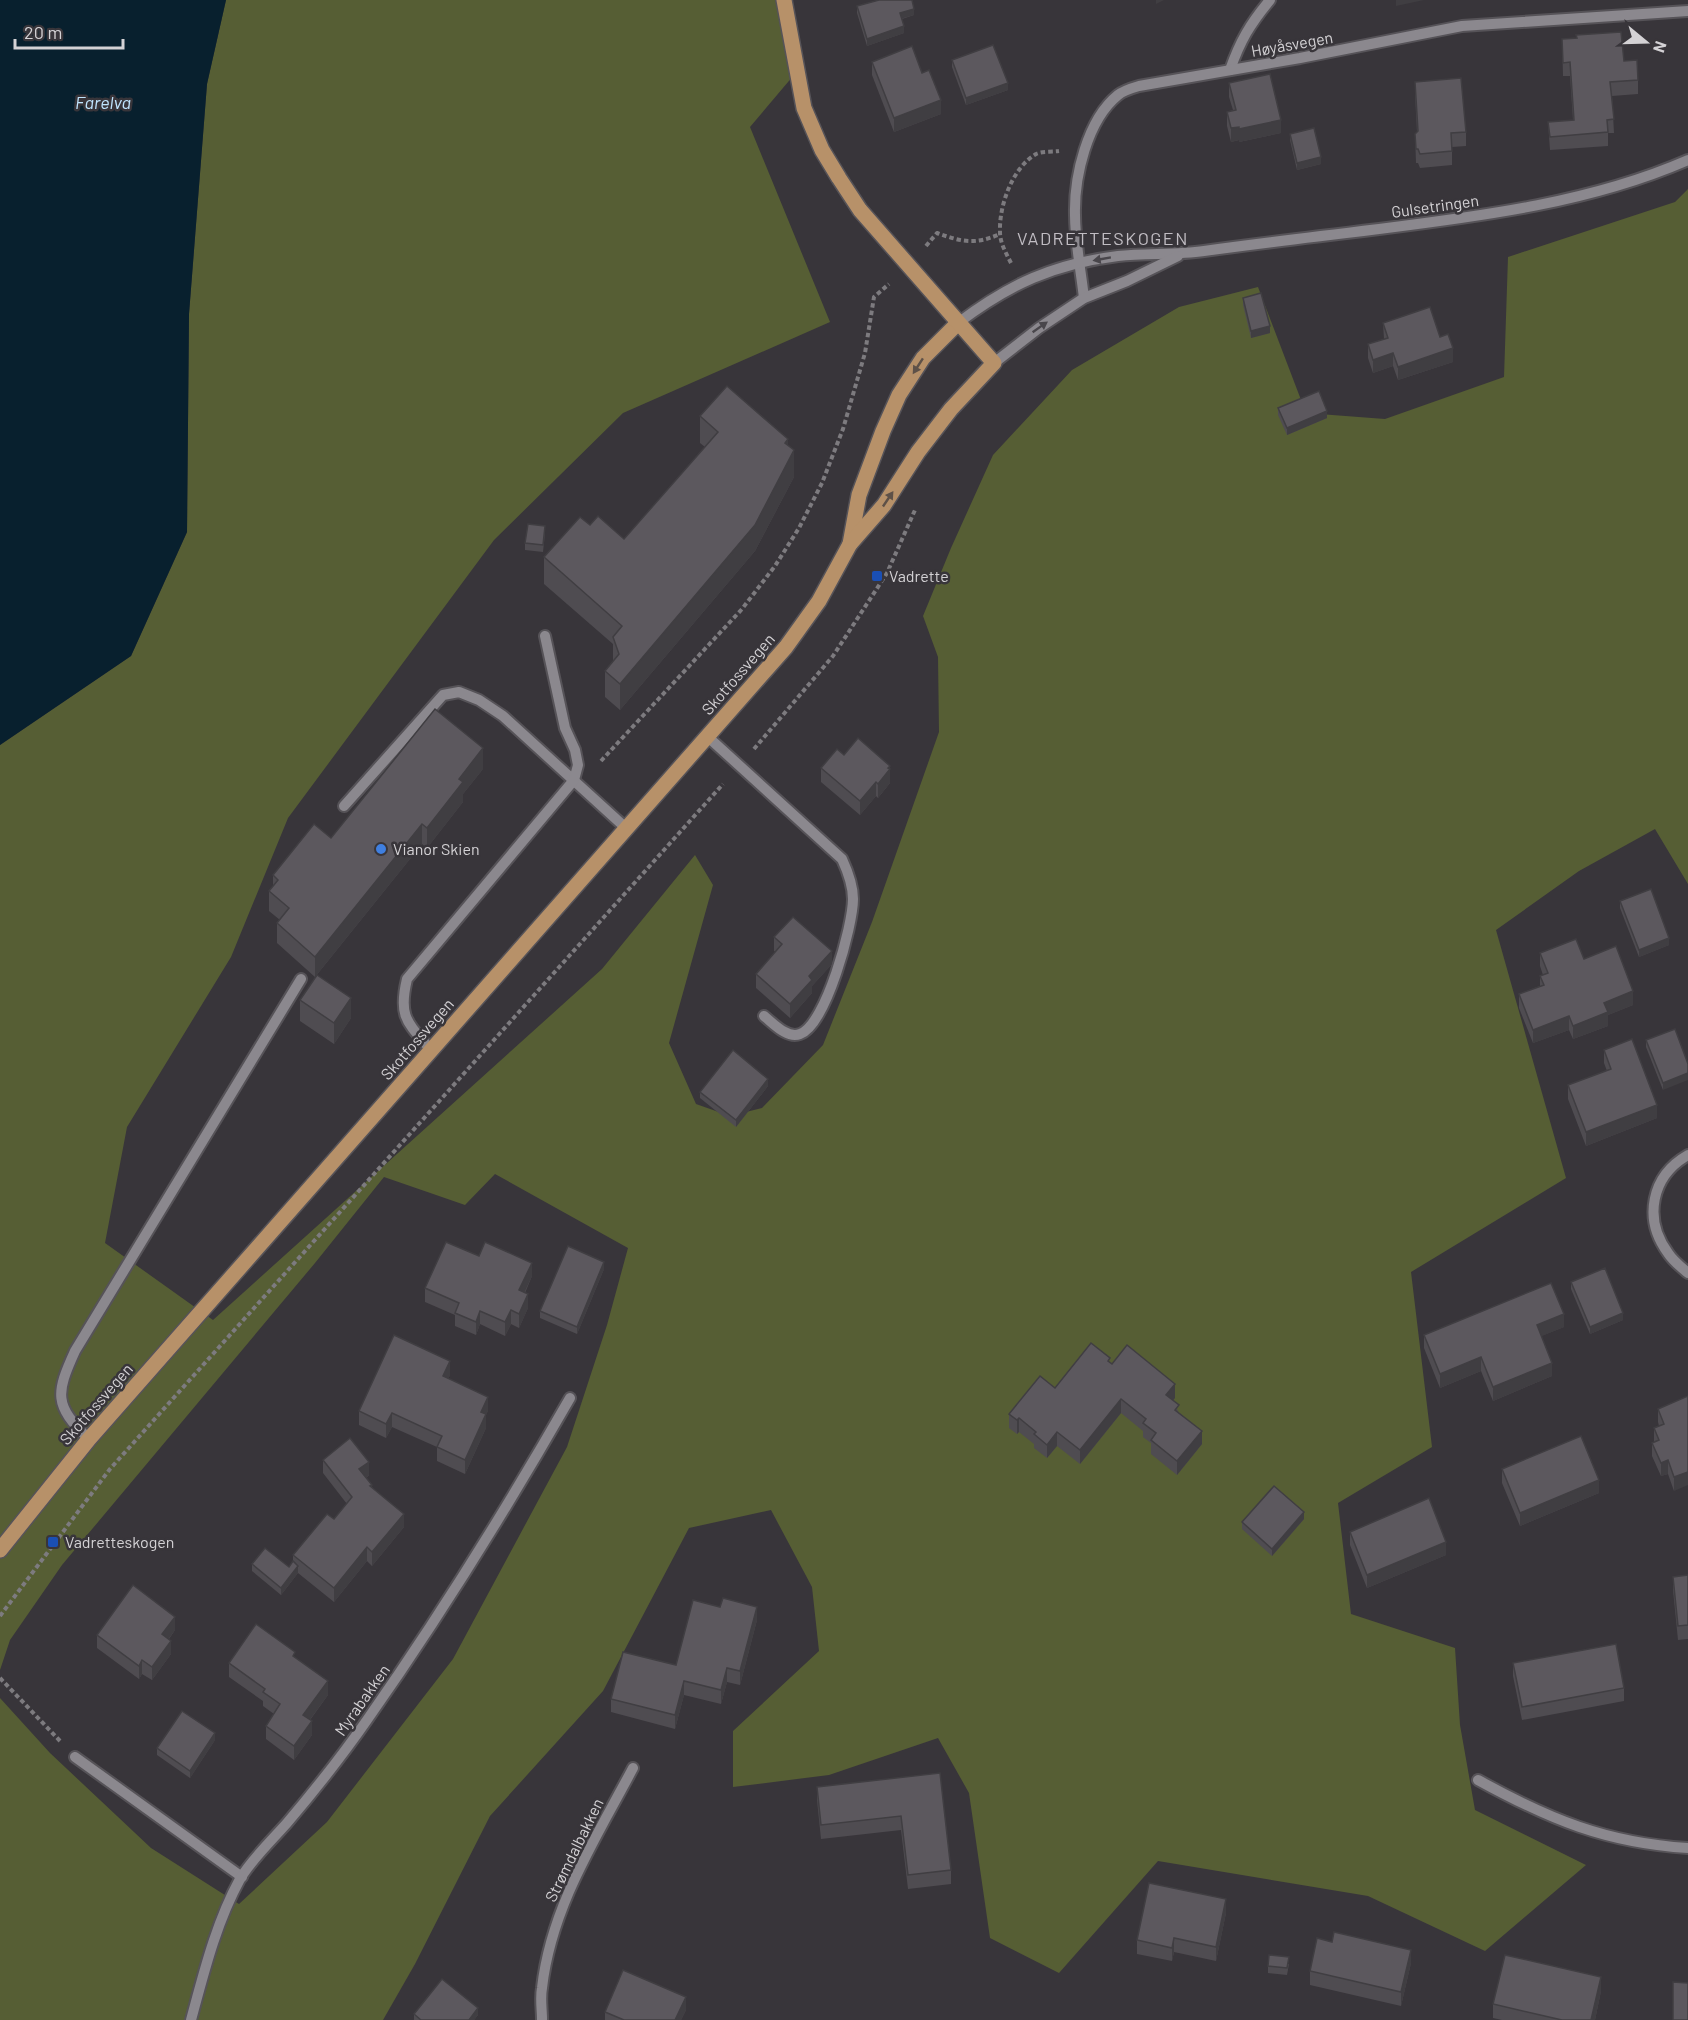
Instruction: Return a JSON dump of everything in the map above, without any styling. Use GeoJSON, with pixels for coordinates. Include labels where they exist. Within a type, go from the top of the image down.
{"type":"FeatureCollection","features":[{"type":"Feature","properties":{"kind":"main road"},"geometry":{"type":"LineString","coordinates":[[784,0],[804,108],[822,150],[860,210],[994,363]]}},
{"type":"Feature","properties":{"kind":"main road","name":"Skotfossvegen"},"geometry":{"type":"LineString","coordinates":[[850,544],[859,495],[899,395],[923,358],[958,322]]}},
{"type":"Feature","properties":{"kind":"main road","name":"Skotfossvegen"},"geometry":{"type":"LineString","coordinates":[[0,1550],[88,1438],[786,647],[819,601],[850,544],[885,505],[918,452],[951,409],[994,363]]}},
{"type":"Feature","properties":{"kind":"street"},"geometry":{"type":"LineString","coordinates":[[1230,70],[1240,42],[1270,0]]}},
{"type":"Feature","properties":{"kind":"street","name":"Høyåsvegen"},"geometry":{"type":"LineString","coordinates":[[1083,298],[1075,215],[1077,183],[1085,150],[1096,123],[1105,108],[1119,94],[1139,86],[1300,58],[1462,26],[1688,11]]}},
{"type":"Feature","properties":{"kind":"street","name":"Gulsetringen"},"geometry":{"type":"LineString","coordinates":[[958,322],[990,299],[1020,284],[1049,270],[1080,263],[1120,256],[1181,255],[1444,221],[1521,208],[1596,191],[1688,160]]}},
{"type":"Feature","properties":{"kind":"street","name":"Gulsetringen"},"geometry":{"type":"LineString","coordinates":[[994,363],[1083,298],[1127,281],[1181,255]]}},
{"type":"Feature","properties":{"kind":"street"},"geometry":{"type":"LineString","coordinates":[[431,1050],[411,1027],[404,1012],[402,1000],[406,979],[576,783],[578,765],[575,750],[565,728],[545,636]]}},
{"type":"Feature","properties":{"kind":"street"},"geometry":{"type":"LineString","coordinates":[[344,806],[443,695],[459,692],[479,700],[503,717],[627,828]]}},
{"type":"Feature","properties":{"kind":"street"},"geometry":{"type":"LineString","coordinates":[[708,737],[842,859],[850,877],[853,899],[850,925],[835,976],[818,1014],[808,1028],[799,1034],[784,1031],[764,1016]]}},
{"type":"Feature","properties":{"kind":"street"},"geometry":{"type":"LineString","coordinates":[[88,1438],[71,1422],[65,1412],[61,1397],[64,1375],[75,1350],[301,979]]}},
{"type":"Feature","properties":{"kind":"street"},"geometry":{"type":"LineString","coordinates":[[1688,1155],[1665,1174],[1654,1198],[1658,1236],[1668,1254],[1688,1273]]}},
{"type":"Feature","properties":{"kind":"street","name":"Myrabakken"},"geometry":{"type":"LineString","coordinates":[[191,2020],[224,1911],[242,1877],[318,1786],[366,1723],[429,1631],[483,1547],[570,1398]]}},
{"type":"Feature","properties":{"kind":"street"},"geometry":{"type":"LineString","coordinates":[[75,1757],[242,1877]]}},
{"type":"Feature","properties":{"kind":"street","name":"Strømdalbakken"},"geometry":{"type":"LineString","coordinates":[[542,2020],[541,1990],[555,1927],[572,1883],[633,1768]]}},
{"type":"Feature","properties":{"kind":"street"},"geometry":{"type":"LineString","coordinates":[[1478,1780],[1528,1807],[1578,1827],[1622,1840],[1688,1848]]}},
{"type":"Feature","properties":{"kind":"path"},"geometry":{"type":"LineString","coordinates":[[576,783],[742,609],[776,566],[822,483],[843,429],[865,353],[874,297],[908,267],[937,233],[969,242],[985,240],[1000,234]]}},
{"type":"Feature","properties":{"kind":"path"},"geometry":{"type":"LineString","coordinates":[[0,1678],[75,1757]]}},
{"type":"Feature","properties":{"kind":"green space"},"geometry":{"type":"Polygon","coordinates":[[[226,0],[782,0],[799,69],[750,127],[830,322],[623,413],[494,540],[288,818],[231,957],[127,1127],[105,1243],[213,1320],[602,969],[695,855],[713,885],[669,1043],[696,1104],[730,1116],[762,1108],[823,1045],[872,922],[939,732],[938,657],[923,616],[993,455],[1072,370],[1179,307],[1258,287],[1306,413],[1385,419],[1504,377],[1508,257],[1675,202],[1688,189],[1688,884],[1655,829],[1579,871],[1496,930],[1566,1178],[1411,1272],[1432,1447],[1338,1503],[1351,1614],[1455,1648],[1460,1725],[1475,1810],[1586,1865],[1485,1951],[1368,1896],[1158,1861],[1059,1973],[990,1938],[969,1793],[938,1738],[829,1775],[733,1787],[733,1731],[819,1651],[812,1587],[771,1510],[689,1528],[603,1691],[490,1816],[415,1964],[383,2020],[0,2020],[0,1698],[50,1753],[151,1848],[239,1904],[327,1822],[453,1659],[567,1447],[607,1325],[628,1248],[495,1174],[465,1205],[384,1177],[315,1263],[62,1565],[10,1640],[0,1670],[0,745],[131,656],[187,532],[189,314],[207,84],[226,0]]]}},
{"type":"Feature","properties":{"kind":"water","name":"Farelva"},"geometry":{"type":"Polygon","coordinates":[[[0,0],[226,0],[207,84],[189,314],[187,532],[131,656],[0,745],[0,0]]]}},
{"type":"Feature","properties":{"kind":"building"},"geometry":{"type":"Polygon","coordinates":[[[879,0],[912,0],[914,9],[900,13],[904,26],[867,39],[857,6],[879,0]]]}},
{"type":"Feature","properties":{"kind":"building"},"geometry":{"type":"Polygon","coordinates":[[[1621,32],[1624,61],[1637,60],[1638,80],[1610,82],[1614,119],[1607,120],[1608,132],[1550,137],[1548,122],[1574,120],[1570,62],[1563,63],[1562,39],[1577,38],[1576,35],[1621,32]]]}},
{"type":"Feature","properties":{"kind":"building"},"geometry":{"type":"Polygon","coordinates":[[[993,45],[1008,83],[966,98],[952,60],[993,45]]]}},
{"type":"Feature","properties":{"kind":"building"},"geometry":{"type":"Polygon","coordinates":[[[912,46],[922,73],[929,70],[941,100],[894,118],[872,62],[912,46]]]}},
{"type":"Feature","properties":{"kind":"building"},"geometry":{"type":"Polygon","coordinates":[[[1270,74],[1281,120],[1239,129],[1239,127],[1231,128],[1227,112],[1236,110],[1229,83],[1270,74]]]}},
{"type":"Feature","properties":{"kind":"building"},"geometry":{"type":"Polygon","coordinates":[[[1461,78],[1466,132],[1451,133],[1452,151],[1420,154],[1416,149],[1415,134],[1418,131],[1415,82],[1461,78]]]}},
{"type":"Feature","properties":{"kind":"building"},"geometry":{"type":"Polygon","coordinates":[[[1314,128],[1321,157],[1297,163],[1290,134],[1314,128]]]}},
{"type":"Feature","properties":{"kind":"building"},"geometry":{"type":"Polygon","coordinates":[[[1261,293],[1270,326],[1251,331],[1243,298],[1261,293]]]}},
{"type":"Feature","properties":{"kind":"building"},"geometry":{"type":"Polygon","coordinates":[[[1430,307],[1440,337],[1448,334],[1453,348],[1398,367],[1393,353],[1373,360],[1368,344],[1388,338],[1383,323],[1430,307]]]}},
{"type":"Feature","properties":{"kind":"building"},"geometry":{"type":"Polygon","coordinates":[[[727,386],[788,439],[785,443],[794,450],[755,525],[620,684],[605,671],[619,654],[613,637],[622,626],[544,557],[580,517],[590,525],[598,516],[624,539],[718,432],[700,416],[727,386]]]}},
{"type":"Feature","properties":{"kind":"building"},"geometry":{"type":"Polygon","coordinates":[[[1319,391],[1327,411],[1287,428],[1278,408],[1319,391]]]}},
{"type":"Feature","properties":{"kind":"building"},"geometry":{"type":"Polygon","coordinates":[[[528,524],[545,526],[543,545],[525,543],[528,524]]]}},
{"type":"Feature","properties":{"kind":"building"},"geometry":{"type":"Polygon","coordinates":[[[435,709],[483,748],[459,779],[463,782],[427,828],[422,824],[315,957],[277,923],[289,908],[269,891],[278,880],[273,875],[314,824],[331,838],[435,709]]]}},
{"type":"Feature","properties":{"kind":"building"},"geometry":{"type":"Polygon","coordinates":[[[858,738],[890,766],[878,784],[876,782],[860,801],[821,768],[837,749],[844,755],[858,738]]]}},
{"type":"Feature","properties":{"kind":"building"},"geometry":{"type":"Polygon","coordinates":[[[1651,889],[1669,938],[1639,950],[1620,901],[1651,889]]]}},
{"type":"Feature","properties":{"kind":"building"},"geometry":{"type":"Polygon","coordinates":[[[793,917],[832,951],[809,976],[812,980],[790,1004],[756,974],[782,944],[774,937],[793,917]]]}},
{"type":"Feature","properties":{"kind":"building"},"geometry":{"type":"Polygon","coordinates":[[[1576,939],[1584,959],[1616,946],[1633,991],[1604,1003],[1608,1012],[1573,1026],[1569,1016],[1533,1030],[1519,994],[1544,985],[1540,976],[1548,973],[1540,953],[1576,939]]]}},
{"type":"Feature","properties":{"kind":"building"},"geometry":{"type":"Polygon","coordinates":[[[317,975],[351,998],[334,1023],[300,1000],[317,975]]]}},
{"type":"Feature","properties":{"kind":"building"},"geometry":{"type":"Polygon","coordinates":[[[1675,1029],[1688,1064],[1688,1073],[1663,1083],[1646,1040],[1675,1029]]]}},
{"type":"Feature","properties":{"kind":"building"},"geometry":{"type":"Polygon","coordinates":[[[1632,1039],[1657,1105],[1586,1132],[1568,1085],[1611,1069],[1604,1050],[1632,1039]]]}},
{"type":"Feature","properties":{"kind":"building"},"geometry":{"type":"Polygon","coordinates":[[[733,1050],[768,1079],[736,1120],[700,1092],[733,1050]]]}},
{"type":"Feature","properties":{"kind":"building"},"geometry":{"type":"Polygon","coordinates":[[[446,1242],[479,1256],[485,1242],[532,1263],[519,1290],[528,1294],[519,1314],[511,1310],[505,1322],[480,1311],[476,1322],[455,1313],[459,1303],[425,1288],[446,1242]]]}},
{"type":"Feature","properties":{"kind":"building"},"geometry":{"type":"Polygon","coordinates":[[[568,1246],[604,1262],[577,1327],[540,1311],[568,1246]]]}},
{"type":"Feature","properties":{"kind":"building"},"geometry":{"type":"Polygon","coordinates":[[[1605,1268],[1623,1313],[1590,1327],[1571,1282],[1605,1268]]]}},
{"type":"Feature","properties":{"kind":"building"},"geometry":{"type":"Polygon","coordinates":[[[1551,1283],[1564,1314],[1537,1325],[1552,1363],[1493,1387],[1481,1357],[1440,1374],[1424,1335],[1551,1283]]]}},
{"type":"Feature","properties":{"kind":"building"},"geometry":{"type":"Polygon","coordinates":[[[394,1335],[450,1361],[443,1376],[488,1397],[481,1412],[486,1414],[465,1460],[437,1447],[442,1436],[392,1413],[386,1424],[359,1411],[394,1335]]]}},
{"type":"Feature","properties":{"kind":"building"},"geometry":{"type":"Polygon","coordinates":[[[1091,1343],[1110,1358],[1108,1361],[1112,1364],[1127,1345],[1175,1384],[1166,1395],[1179,1405],[1175,1410],[1202,1431],[1177,1461],[1151,1440],[1156,1433],[1143,1423],[1146,1419],[1121,1399],[1080,1450],[1057,1432],[1047,1445],[1019,1418],[1017,1420],[1009,1414],[1040,1376],[1055,1388],[1091,1343]]]}},
{"type":"Feature","properties":{"kind":"building"},"geometry":{"type":"Polygon","coordinates":[[[1688,1396],[1688,1472],[1674,1477],[1668,1460],[1661,1463],[1652,1443],[1659,1440],[1654,1428],[1664,1424],[1658,1409],[1688,1396]]]}},
{"type":"Feature","properties":{"kind":"building"},"geometry":{"type":"Polygon","coordinates":[[[1581,1436],[1599,1480],[1520,1513],[1502,1469],[1581,1436]]]}},
{"type":"Feature","properties":{"kind":"building"},"geometry":{"type":"Polygon","coordinates":[[[350,1438],[369,1462],[359,1469],[372,1485],[370,1486],[404,1514],[372,1552],[367,1547],[334,1588],[293,1555],[327,1514],[334,1519],[352,1497],[323,1460],[350,1438]]]}},
{"type":"Feature","properties":{"kind":"building"},"geometry":{"type":"Polygon","coordinates":[[[1274,1486],[1304,1512],[1272,1549],[1242,1522],[1274,1486]]]}},
{"type":"Feature","properties":{"kind":"building"},"geometry":{"type":"Polygon","coordinates":[[[1429,1498],[1446,1542],[1367,1575],[1350,1532],[1429,1498]]]}},
{"type":"Feature","properties":{"kind":"building"},"geometry":{"type":"Polygon","coordinates":[[[265,1548],[289,1567],[293,1561],[298,1566],[281,1588],[252,1564],[265,1548]]]}},
{"type":"Feature","properties":{"kind":"building"},"geometry":{"type":"Polygon","coordinates":[[[1688,1575],[1688,1625],[1678,1626],[1673,1577],[1688,1575]]]}},
{"type":"Feature","properties":{"kind":"building"},"geometry":{"type":"Polygon","coordinates":[[[133,1585],[175,1617],[162,1634],[171,1641],[152,1667],[142,1660],[139,1666],[97,1635],[133,1585]]]}},
{"type":"Feature","properties":{"kind":"building"},"geometry":{"type":"Polygon","coordinates":[[[723,1598],[757,1607],[740,1671],[727,1668],[721,1690],[684,1681],[675,1715],[611,1699],[623,1652],[676,1665],[693,1600],[720,1607],[723,1598]]]}},
{"type":"Feature","properties":{"kind":"building"},"geometry":{"type":"Polygon","coordinates":[[[256,1624],[295,1652],[293,1656],[328,1681],[303,1715],[312,1721],[294,1746],[266,1726],[280,1704],[263,1692],[265,1689],[229,1663],[256,1624]]]}},
{"type":"Feature","properties":{"kind":"building"},"geometry":{"type":"Polygon","coordinates":[[[1616,1644],[1624,1688],[1522,1707],[1513,1663],[1616,1644]]]}},
{"type":"Feature","properties":{"kind":"building"},"geometry":{"type":"Polygon","coordinates":[[[182,1711],[215,1733],[190,1771],[157,1748],[182,1711]]]}},
{"type":"Feature","properties":{"kind":"building"},"geometry":{"type":"Polygon","coordinates":[[[940,1773],[951,1870],[908,1875],[901,1816],[821,1825],[817,1787],[940,1773]]]}},
{"type":"Feature","properties":{"kind":"building"},"geometry":{"type":"Polygon","coordinates":[[[1149,1883],[1226,1899],[1216,1947],[1174,1938],[1172,1948],[1137,1940],[1149,1883]]]}},
{"type":"Feature","properties":{"kind":"building"},"geometry":{"type":"Polygon","coordinates":[[[1334,1932],[1411,1950],[1401,1992],[1310,1971],[1317,1938],[1332,1942],[1334,1932]]]}},
{"type":"Feature","properties":{"kind":"building"},"geometry":{"type":"Polygon","coordinates":[[[1269,1955],[1289,1957],[1287,1968],[1268,1966],[1269,1955]]]}},
{"type":"Feature","properties":{"kind":"building"},"geometry":{"type":"Polygon","coordinates":[[[1505,1955],[1601,1977],[1591,2020],[1562,2020],[1493,2004],[1505,1955]]]}},
{"type":"Feature","properties":{"kind":"building"},"geometry":{"type":"Polygon","coordinates":[[[623,1970],[686,1997],[675,2020],[624,2020],[605,2012],[623,1970]]]}},
{"type":"Feature","properties":{"kind":"building"},"geometry":{"type":"Polygon","coordinates":[[[442,1979],[478,2008],[469,2020],[421,2020],[414,2014],[442,1979]]]}},
{"type":"Feature","properties":{"kind":"building"},"geometry":{"type":"Polygon","coordinates":[[[1673,1982],[1688,1983],[1688,2020],[1673,2020],[1673,1982]]]}},
{"type":"Feature","properties":{"kind":"place","name":"Vadrette"},"geometry":{"type":"Point","coordinates":[877,576]}},
{"type":"Feature","properties":{"kind":"place","name":"Vianor Skien"},"geometry":{"type":"Point","coordinates":[381,849]}},
{"type":"Feature","properties":{"kind":"place","name":"Vadretteskogen"},"geometry":{"type":"Point","coordinates":[53,1542]}},
{"type":"Feature","properties":{"kind":"district","name":"VADRETTESKOGEN"},"geometry":{"type":"Point","coordinates":[1103,239]}}]}
